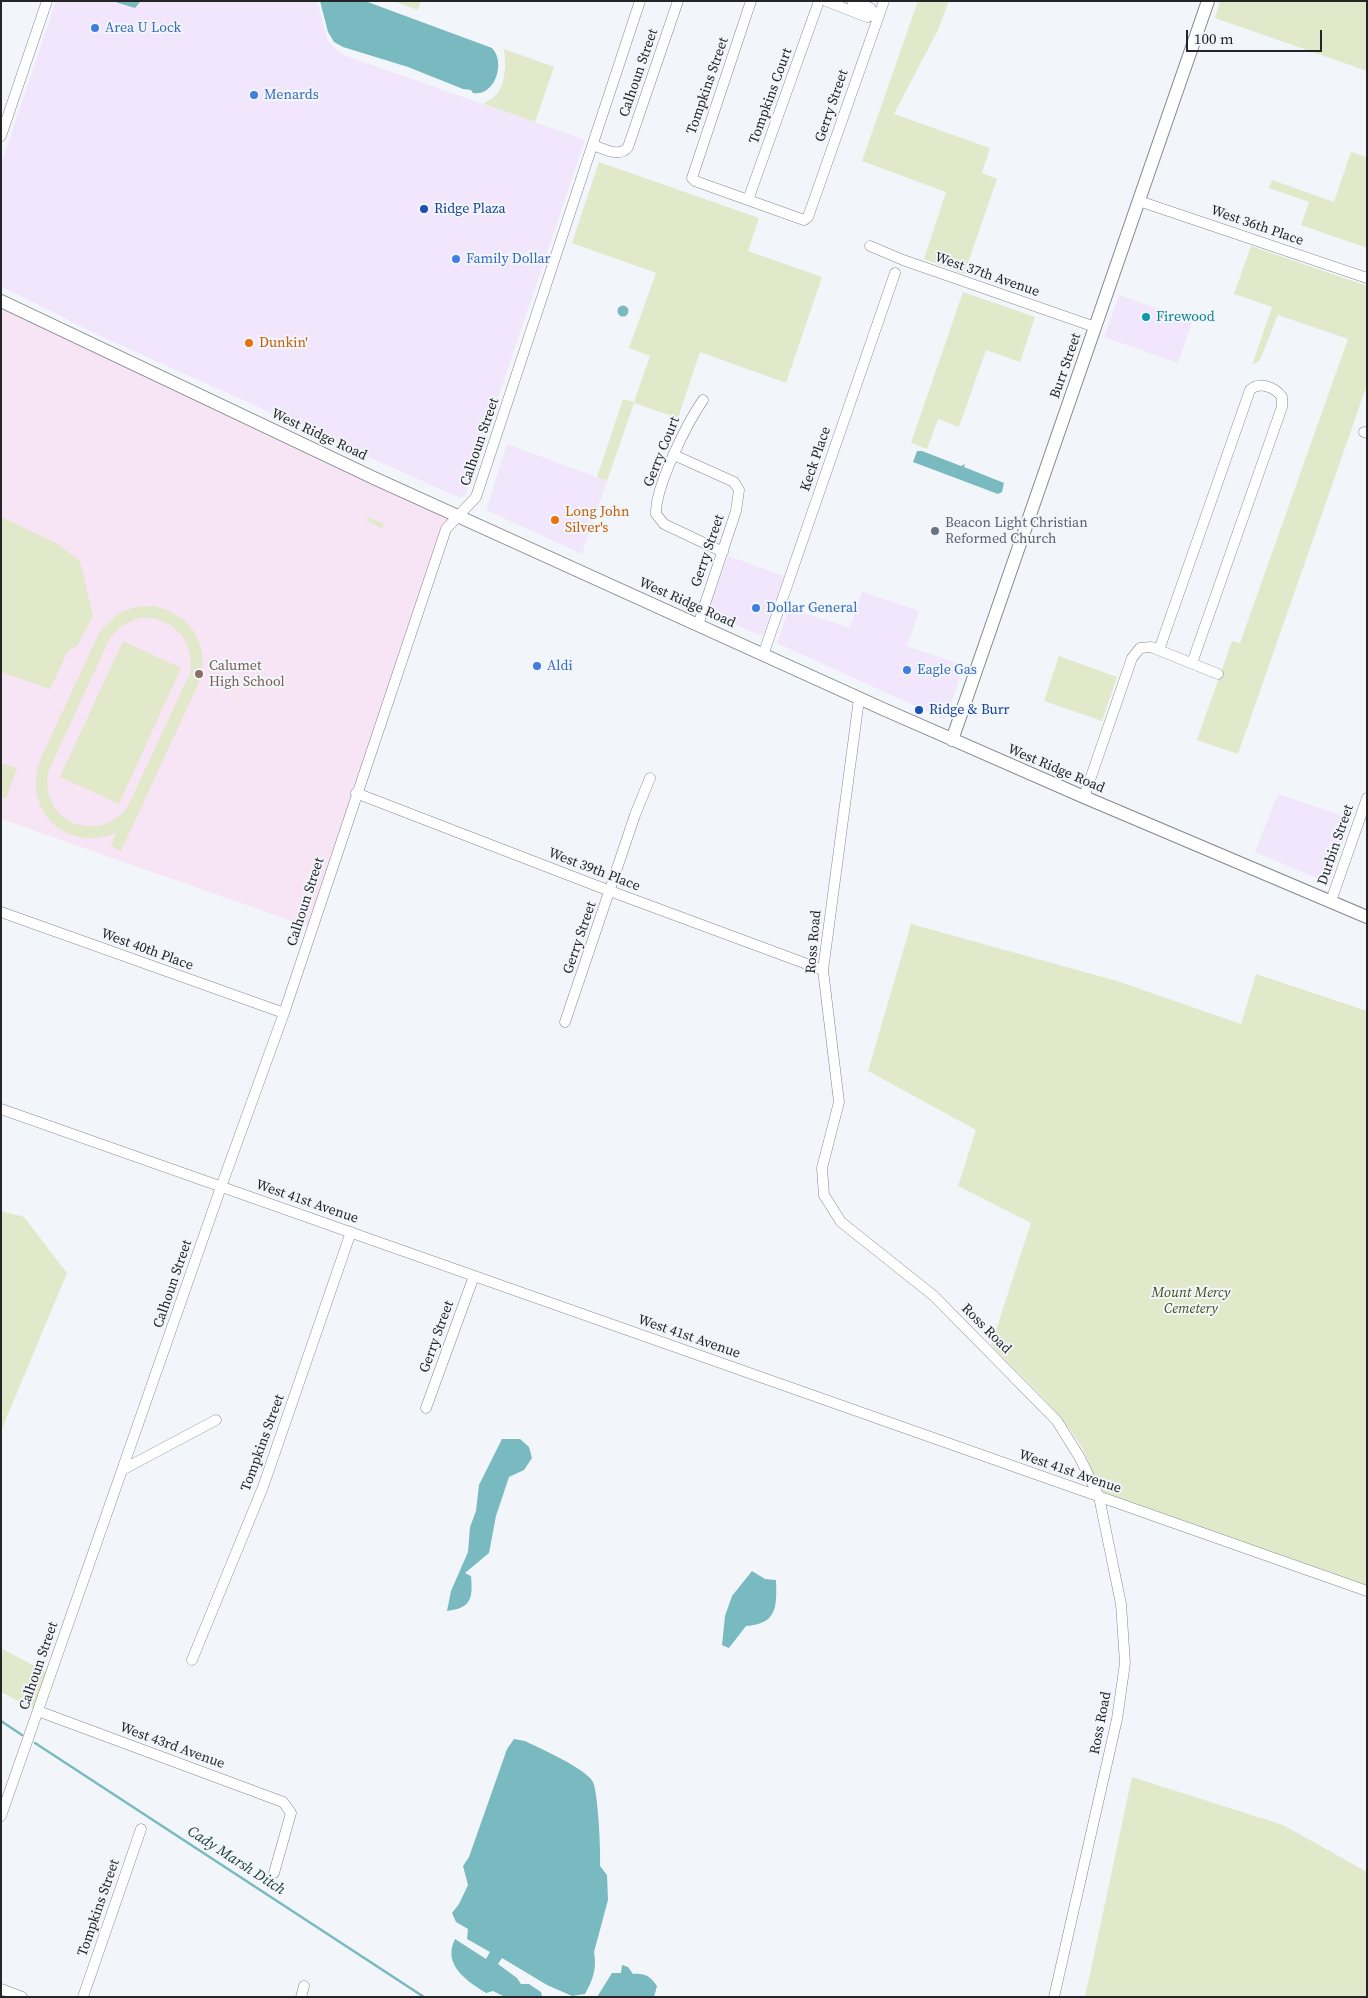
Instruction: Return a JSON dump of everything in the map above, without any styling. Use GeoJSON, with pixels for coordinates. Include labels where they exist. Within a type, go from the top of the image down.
{"type":"FeatureCollection","features":[{"type":"Feature","properties":{"kind":"main road","name":"Burr Street"},"geometry":{"type":"LineString","coordinates":[[952,740],[1208,1]]}},
{"type":"Feature","properties":{"kind":"main road","name":"West Ridge Road"},"geometry":{"type":"LineString","coordinates":[[1,301],[458,516],[859,699],[1367,917]]}},
{"type":"Feature","properties":{"kind":"street"},"geometry":{"type":"LineString","coordinates":[[1,136],[47,1]]}},
{"type":"Feature","properties":{"kind":"street","name":"Calhoun Street"},"geometry":{"type":"LineString","coordinates":[[1,1816],[221,1186],[284,1013],[356,793],[446,529],[476,497],[640,1]]}},
{"type":"Feature","properties":{"kind":"street","name":"Calhoun Street"},"geometry":{"type":"LineString","coordinates":[[593,145],[616,152],[624,152],[630,144],[678,1]]}},
{"type":"Feature","properties":{"kind":"street","name":"Tompkins Street"},"geometry":{"type":"LineString","coordinates":[[748,200],[692,179],[751,1]]}},
{"type":"Feature","properties":{"kind":"street","name":"Tompkins Court"},"geometry":{"type":"LineString","coordinates":[[748,200],[819,1]]}},
{"type":"Feature","properties":{"kind":"street"},"geometry":{"type":"LineString","coordinates":[[826,1],[867,17],[877,15]]}},
{"type":"Feature","properties":{"kind":"street"},"geometry":{"type":"LineString","coordinates":[[852,1],[870,8],[877,15]]}},
{"type":"Feature","properties":{"kind":"street","name":"Gerry Street"},"geometry":{"type":"LineString","coordinates":[[748,200],[806,220],[808,218],[877,15],[884,1]]}},
{"type":"Feature","properties":{"kind":"street","name":"West 36th Place"},"geometry":{"type":"LineString","coordinates":[[1139,201],[1367,278]]}},
{"type":"Feature","properties":{"kind":"street","name":"West 37th Avenue"},"geometry":{"type":"LineString","coordinates":[[870,246],[903,260],[1095,327]]}},
{"type":"Feature","properties":{"kind":"street","name":"Keck Place"},"geometry":{"type":"LineString","coordinates":[[763,655],[896,272]]}},
{"type":"Feature","properties":{"kind":"street"},"geometry":{"type":"LineString","coordinates":[[1159,650],[1250,390],[1259,385],[1274,390],[1282,397],[1282,407],[1192,663]]}},
{"type":"Feature","properties":{"kind":"street","name":"Gerry Court"},"geometry":{"type":"LineString","coordinates":[[703,400],[687,425],[674,455],[658,499],[657,517],[664,524],[723,552]]}},
{"type":"Feature","properties":{"kind":"street","name":"Gerry Street"},"geometry":{"type":"LineString","coordinates":[[674,455],[729,479],[738,486],[737,507],[698,625]]}},
{"type":"Feature","properties":{"kind":"street"},"geometry":{"type":"LineString","coordinates":[[1084,797],[1133,655],[1143,647],[1159,650],[1218,674]]}},
{"type":"Feature","properties":{"kind":"street","name":"Ross Road"},"geometry":{"type":"LineString","coordinates":[[859,699],[823,970],[839,1102],[822,1168],[824,1195],[841,1222],[934,1296],[1057,1421],[1080,1458],[1099,1497],[1121,1604],[1125,1663],[1117,1719],[1054,1997]]}},
{"type":"Feature","properties":{"kind":"street","name":"Gerry Street"},"geometry":{"type":"LineString","coordinates":[[566,1022],[635,815],[650,778]]}},
{"type":"Feature","properties":{"kind":"street","name":"West 39th Place"},"geometry":{"type":"LineString","coordinates":[[356,793],[610,891],[823,970]]}},
{"type":"Feature","properties":{"kind":"street","name":"Durbin Street"},"geometry":{"type":"LineString","coordinates":[[1331,901],[1367,798]]}},
{"type":"Feature","properties":{"kind":"street","name":"West 40th Place"},"geometry":{"type":"LineString","coordinates":[[1,912],[284,1013]]}},
{"type":"Feature","properties":{"kind":"street","name":"West 41st Avenue"},"geometry":{"type":"LineString","coordinates":[[1,1109],[1367,1591]]}},
{"type":"Feature","properties":{"kind":"street","name":"Tompkins Street"},"geometry":{"type":"LineString","coordinates":[[192,1660],[263,1486],[351,1232]]}},
{"type":"Feature","properties":{"kind":"street","name":"Gerry Street"},"geometry":{"type":"LineString","coordinates":[[426,1408],[474,1276]]}},
{"type":"Feature","properties":{"kind":"street"},"geometry":{"type":"LineString","coordinates":[[122,1470],[216,1420]]}},
{"type":"Feature","properties":{"kind":"street","name":"West 43rd Avenue"},"geometry":{"type":"LineString","coordinates":[[38,1711],[283,1802],[291,1813],[274,1873]]}},
{"type":"Feature","properties":{"kind":"street","name":"Tompkins Street"},"geometry":{"type":"LineString","coordinates":[[83,1997],[141,1829]]}},
{"type":"Feature","properties":{"kind":"street"},"geometry":{"type":"LineString","coordinates":[[300,1997],[304,1986]]}},
{"type":"Feature","properties":{"kind":"street"},"geometry":{"type":"LineString","coordinates":[[1,1989],[22,1997]]}},
{"type":"Feature","properties":{"kind":"shaded area"},"geometry":{"type":"Polygon","coordinates":[[[56,1],[317,1],[328,41],[341,54],[585,140],[465,496],[460,498],[96,334],[1,286],[1,158],[3,158],[56,1]]]}},
{"type":"Feature","properties":{"kind":"shaded area"},"geometry":{"type":"Polygon","coordinates":[[[1119,295],[1193,320],[1178,363],[1104,337],[1119,295]]]}},
{"type":"Feature","properties":{"kind":"shaded area","name":"Calumet High School"},"geometry":{"type":"Polygon","coordinates":[[[1,301],[458,517],[446,529],[312,928],[1,819],[1,301]]]}},
{"type":"Feature","properties":{"kind":"shaded area"},"geometry":{"type":"Polygon","coordinates":[[[507,444],[607,481],[582,554],[486,510],[507,444]]]}},
{"type":"Feature","properties":{"kind":"shaded area"},"geometry":{"type":"Polygon","coordinates":[[[728,556],[784,576],[764,633],[759,635],[708,612],[728,556]]]}},
{"type":"Feature","properties":{"kind":"shaded area"},"geometry":{"type":"Polygon","coordinates":[[[862,592],[919,611],[907,646],[964,665],[946,718],[944,719],[777,643],[789,608],[850,628],[862,592]]]}},
{"type":"Feature","properties":{"kind":"shaded area"},"geometry":{"type":"Polygon","coordinates":[[[1278,794],[1351,819],[1329,883],[1255,852],[1278,794]]]}},
{"type":"Feature","properties":{"kind":"green space"},"geometry":{"type":"Polygon","coordinates":[[[393,1],[421,1],[418,10],[393,1]]]}},
{"type":"Feature","properties":{"kind":"green space"},"geometry":{"type":"Polygon","coordinates":[[[918,1],[949,1],[938,30],[894,114],[990,148],[982,173],[997,179],[964,274],[924,259],[946,192],[862,161],[918,1]]]}},
{"type":"Feature","properties":{"kind":"green space"},"geometry":{"type":"Polygon","coordinates":[[[1220,1],[1367,1],[1367,71],[1215,18],[1220,1]]]}},
{"type":"Feature","properties":{"kind":"green space"},"geometry":{"type":"Polygon","coordinates":[[[504,49],[554,67],[535,122],[483,104],[496,95],[502,84],[505,66],[504,49]]]}},
{"type":"Feature","properties":{"kind":"green space"},"geometry":{"type":"Polygon","coordinates":[[[1351,152],[1367,157],[1367,248],[1301,225],[1309,202],[1269,188],[1272,180],[1334,202],[1351,152]]]}},
{"type":"Feature","properties":{"kind":"green space"},"geometry":{"type":"Polygon","coordinates":[[[599,162],[759,218],[748,251],[822,277],[786,383],[700,352],[678,418],[634,403],[607,481],[597,477],[623,399],[634,402],[650,356],[629,348],[656,273],[572,243],[599,162]]]}},
{"type":"Feature","properties":{"kind":"green space"},"geometry":{"type":"Polygon","coordinates":[[[1251,246],[1367,286],[1367,385],[1238,754],[1197,740],[1232,641],[1240,643],[1348,339],[1278,315],[1260,360],[1252,365],[1272,307],[1234,294],[1251,246]]]}},
{"type":"Feature","properties":{"kind":"green space"},"geometry":{"type":"Polygon","coordinates":[[[963,292],[1035,317],[1020,362],[986,350],[959,427],[938,419],[927,449],[911,443],[963,292]]]}},
{"type":"Feature","properties":{"kind":"green space"},"geometry":{"type":"Polygon","coordinates":[[[1,517],[56,543],[80,561],[93,616],[77,646],[68,651],[50,689],[1,672],[1,517]]]}},
{"type":"Feature","properties":{"kind":"green space"},"geometry":{"type":"Polygon","coordinates":[[[367,517],[383,523],[384,527],[381,528],[367,521],[367,517]]]}},
{"type":"Feature","properties":{"kind":"green space"},"geometry":{"type":"Polygon","coordinates":[[[153,606],[167,610],[188,624],[200,645],[202,671],[198,685],[121,851],[111,846],[116,833],[97,838],[80,837],[65,832],[52,822],[42,810],[37,794],[36,777],[41,758],[100,631],[119,613],[135,607],[153,606]],[[138,618],[120,627],[110,638],[49,770],[48,787],[52,802],[60,814],[72,822],[85,826],[100,825],[114,820],[127,808],[190,673],[191,661],[185,640],[171,625],[150,618],[138,618]]]}},
{"type":"Feature","properties":{"kind":"green space"},"geometry":{"type":"Polygon","coordinates":[[[123,641],[181,668],[119,804],[60,777],[123,641]]]}},
{"type":"Feature","properties":{"kind":"green space"},"geometry":{"type":"Polygon","coordinates":[[[1059,656],[1117,677],[1102,721],[1044,701],[1059,656]]]}},
{"type":"Feature","properties":{"kind":"green space"},"geometry":{"type":"Polygon","coordinates":[[[2,763],[17,768],[6,799],[1,797],[2,763]]]}},
{"type":"Feature","properties":{"kind":"green space","name":"Mount Mercy Cemetery"},"geometry":{"type":"Polygon","coordinates":[[[911,924],[1117,981],[1241,1024],[1256,974],[1367,1011],[1367,1589],[1100,1492],[1085,1455],[1070,1429],[1049,1404],[991,1345],[1031,1223],[958,1186],[976,1130],[868,1071],[911,924]]]}},
{"type":"Feature","properties":{"kind":"green space"},"geometry":{"type":"Polygon","coordinates":[[[1,1211],[24,1217],[67,1273],[1,1431],[1,1211]]]}},
{"type":"Feature","properties":{"kind":"green space"},"geometry":{"type":"Polygon","coordinates":[[[1,1648],[51,1675],[38,1711],[1,1692],[1,1648]]]}},
{"type":"Feature","properties":{"kind":"green space"},"geometry":{"type":"Polygon","coordinates":[[[1132,1777],[1283,1825],[1367,1872],[1367,1997],[1085,1997],[1132,1777]]]}},
{"type":"Feature","properties":{"kind":"water"},"geometry":{"type":"Polygon","coordinates":[[[112,1],[139,1],[140,2],[135,8],[112,1]]]}},
{"type":"Feature","properties":{"kind":"water"},"geometry":{"type":"Polygon","coordinates":[[[320,1],[365,1],[492,48],[498,62],[496,77],[487,90],[481,93],[473,93],[471,90],[463,89],[408,67],[343,47],[334,42],[328,32],[320,1]]]}},
{"type":"Feature","properties":{"kind":"water"},"geometry":{"type":"Polygon","coordinates":[[[623,305],[629,311],[623,317],[617,311],[623,305]]]}},
{"type":"Feature","properties":{"kind":"water"},"geometry":{"type":"Polygon","coordinates":[[[917,451],[922,451],[961,466],[965,464],[964,467],[1004,483],[1002,492],[998,494],[913,462],[917,451]]]}},
{"type":"Feature","properties":{"kind":"water"},"geometry":{"type":"Polygon","coordinates":[[[502,1439],[520,1439],[529,1447],[532,1458],[524,1470],[509,1477],[496,1516],[489,1553],[465,1573],[471,1576],[471,1596],[469,1601],[461,1608],[447,1611],[451,1591],[468,1552],[470,1527],[476,1511],[479,1485],[502,1439]]]}},
{"type":"Feature","properties":{"kind":"water"},"geometry":{"type":"Polygon","coordinates":[[[752,1571],[765,1579],[776,1580],[775,1606],[769,1618],[756,1625],[746,1626],[729,1648],[722,1645],[725,1616],[732,1596],[752,1571]]]}},
{"type":"Feature","properties":{"kind":"water"},"geometry":{"type":"Polygon","coordinates":[[[514,1739],[525,1741],[572,1765],[593,1782],[595,1788],[599,1823],[600,1866],[607,1875],[608,1900],[594,1952],[594,1974],[585,1994],[572,1996],[547,1985],[502,1958],[498,1964],[517,1978],[521,1984],[529,1984],[541,1992],[542,1997],[505,1997],[493,1991],[486,1993],[464,1977],[454,1964],[452,1957],[455,1939],[486,1959],[490,1952],[467,1939],[468,1929],[456,1922],[452,1913],[459,1904],[468,1885],[463,1866],[469,1857],[507,1749],[514,1739]]]}},
{"type":"Feature","properties":{"kind":"water"},"geometry":{"type":"Polygon","coordinates":[[[622,1965],[628,1967],[633,1974],[641,1974],[652,1980],[657,1986],[654,1997],[597,1997],[612,1973],[621,1973],[622,1965]]]}},
{"type":"Feature","properties":{"kind":"waterway","name":"Cady Marsh Ditch"},"geometry":{"type":"LineString","coordinates":[[1,1721],[22,1735]]}},
{"type":"Feature","properties":{"kind":"waterway","name":"Cady Marsh Ditch"},"geometry":{"type":"LineString","coordinates":[[35,1743],[424,1997]]}},
{"type":"Feature","properties":{"kind":"place","name":"Area U Lock"},"geometry":{"type":"Point","coordinates":[95,28]}},
{"type":"Feature","properties":{"kind":"place","name":"Menards"},"geometry":{"type":"Point","coordinates":[254,95]}},
{"type":"Feature","properties":{"kind":"place","name":"Ridge Plaza"},"geometry":{"type":"Point","coordinates":[424,209]}},
{"type":"Feature","properties":{"kind":"place","name":"Family Dollar"},"geometry":{"type":"Point","coordinates":[456,259]}},
{"type":"Feature","properties":{"kind":"place","name":"Firewood"},"geometry":{"type":"Point","coordinates":[1146,317]}},
{"type":"Feature","properties":{"kind":"place","name":"Dunkin'"},"geometry":{"type":"Point","coordinates":[249,343]}},
{"type":"Feature","properties":{"kind":"place","name":"Long John Silver's"},"geometry":{"type":"Point","coordinates":[555,520]}},
{"type":"Feature","properties":{"kind":"place","name":"Beacon Light Christian Reformed Church"},"geometry":{"type":"Point","coordinates":[935,531]}},
{"type":"Feature","properties":{"kind":"place","name":"Dollar General"},"geometry":{"type":"Point","coordinates":[756,608]}},
{"type":"Feature","properties":{"kind":"place","name":"Aldi"},"geometry":{"type":"Point","coordinates":[537,666]}},
{"type":"Feature","properties":{"kind":"place","name":"Eagle Gas"},"geometry":{"type":"Point","coordinates":[907,670]}},
{"type":"Feature","properties":{"kind":"place","name":"Calumet High School"},"geometry":{"type":"Point","coordinates":[199,674]}},
{"type":"Feature","properties":{"kind":"place","name":"Ridge & Burr"},"geometry":{"type":"Point","coordinates":[919,710]}}]}
